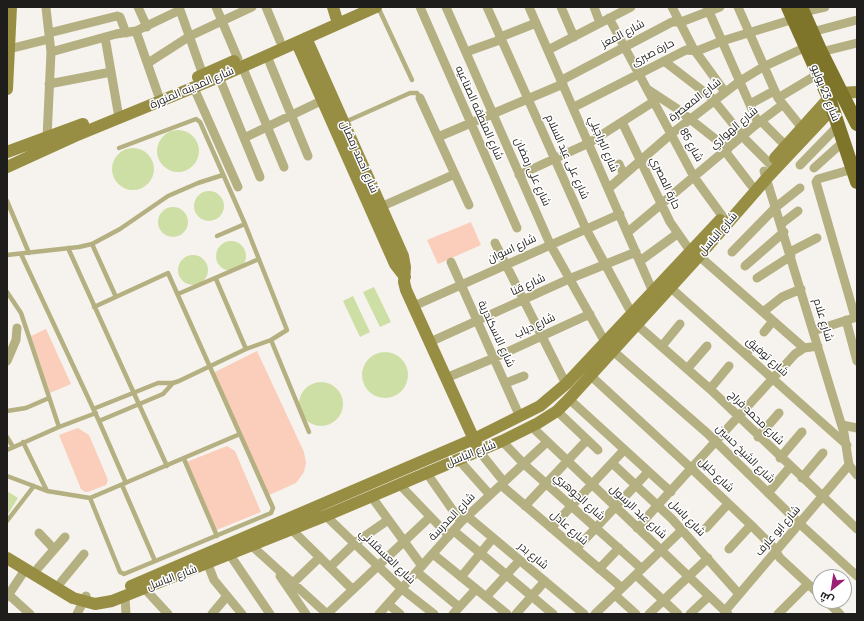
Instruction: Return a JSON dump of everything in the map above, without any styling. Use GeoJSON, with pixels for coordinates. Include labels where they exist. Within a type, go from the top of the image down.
{"type":"FeatureCollection","features":[{"type":"Feature","properties":{"kind":"main road"},"geometry":{"type":"LineString","coordinates":[[7,89],[9,49],[8,35],[12,7]]}},
{"type":"Feature","properties":{"kind":"main road","name":"شارع المدينه المنورة"},"geometry":{"type":"LineString","coordinates":[[7,167],[75,136],[194,88],[218,77],[240,63],[334,12],[358,7]]}},
{"type":"Feature","properties":{"kind":"main road","name":"شارع المدينه المنورة"},"geometry":{"type":"LineString","coordinates":[[7,152],[118,112],[203,75],[267,56],[377,7]]}},
{"type":"Feature","properties":{"kind":"main road","name":"شارع 23 يوليو"},"geometry":{"type":"LineString","coordinates":[[797,11],[812,32],[821,52],[834,100],[838,126],[855,175]]}},
{"type":"Feature","properties":{"kind":"main road","name":"شارع 23 يوليو"},"geometry":{"type":"LineString","coordinates":[[797,11],[806,47],[818,74],[834,100],[857,124]]}},
{"type":"Feature","properties":{"kind":"main road","name":"شارع احمد رمضان"},"geometry":{"type":"LineString","coordinates":[[302,40],[323,100],[376,209],[403,256],[405,267],[405,287],[479,451]]}},
{"type":"Feature","properties":{"kind":"main road","name":"شارع احمد رمضان"},"geometry":{"type":"LineString","coordinates":[[302,40],[344,123],[376,209]]}},
{"type":"Feature","properties":{"kind":"main road"},"geometry":{"type":"LineString","coordinates":[[834,100],[857,92]]}},
{"type":"Feature","properties":{"kind":"main road","name":"شارع الباسل"},"geometry":{"type":"LineString","coordinates":[[657,296],[671,288],[723,217],[751,185],[767,171],[802,128],[834,100]]}},
{"type":"Feature","properties":{"kind":"main road","name":"شارع الباسل"},"geometry":{"type":"LineString","coordinates":[[7,558],[73,598],[101,603],[124,597],[325,503],[474,439],[520,417],[549,400],[609,347],[695,254],[767,171],[834,100]]}},
{"type":"Feature","properties":{"kind":"main road","name":"شارع الباسل"},"geometry":{"type":"LineString","coordinates":[[7,549],[61,582],[84,599],[110,595],[206,559],[230,555],[479,451],[531,426],[556,411],[569,399],[591,376],[609,347]]}},
{"type":"Feature","properties":{"kind":"main road"},"geometry":{"type":"LineString","coordinates":[[325,503],[328,515]]}},
{"type":"Feature","properties":{"kind":"street"},"geometry":{"type":"LineString","coordinates":[[47,138],[51,52],[48,7]]}},
{"type":"Feature","properties":{"kind":"street"},"geometry":{"type":"LineString","coordinates":[[138,7],[147,27]]}},
{"type":"Feature","properties":{"kind":"street"},"geometry":{"type":"LineString","coordinates":[[216,7],[284,167]]}},
{"type":"Feature","properties":{"kind":"street"},"geometry":{"type":"LineString","coordinates":[[148,63],[190,36],[252,7]]}},
{"type":"Feature","properties":{"kind":"street"},"geometry":{"type":"LineString","coordinates":[[266,7],[280,41]]}},
{"type":"Feature","properties":{"kind":"street","name":"شارع المنطقه الصناعيه"},"geometry":{"type":"LineString","coordinates":[[420,7],[517,228]]}},
{"type":"Feature","properties":{"kind":"street","name":"شارع على رمضان"},"geometry":{"type":"LineString","coordinates":[[446,7],[550,244],[609,347]]}},
{"type":"Feature","properties":{"kind":"street","name":"شارع على عبد السلام"},"geometry":{"type":"LineString","coordinates":[[487,7],[586,229],[634,320]]}},
{"type":"Feature","properties":{"kind":"street","name":"شارع البراجيلي"},"geometry":{"type":"LineString","coordinates":[[529,7],[574,107],[636,252],[657,296]]}},
{"type":"Feature","properties":{"kind":"street"},"geometry":{"type":"LineString","coordinates":[[562,7],[574,37]]}},
{"type":"Feature","properties":{"kind":"street"},"geometry":{"type":"LineString","coordinates":[[594,7],[600,23]]}},
{"type":"Feature","properties":{"kind":"street"},"geometry":{"type":"LineString","coordinates":[[672,7],[694,51],[725,92]]}},
{"type":"Feature","properties":{"kind":"street","name":"شارع المعز"},"geometry":{"type":"LineString","coordinates":[[438,137],[494,114],[563,82],[672,22],[679,22],[708,9],[720,7]]}},
{"type":"Feature","properties":{"kind":"street"},"geometry":{"type":"LineString","coordinates":[[738,7],[763,67],[778,98],[802,128]]}},
{"type":"Feature","properties":{"kind":"street","name":"حارة صبرى"},"geometry":{"type":"LineString","coordinates":[[574,107],[686,50],[694,51],[748,32],[797,11],[825,7]]}},
{"type":"Feature","properties":{"kind":"street"},"geometry":{"type":"LineString","coordinates":[[548,50],[626,8]]}},
{"type":"Feature","properties":{"kind":"street"},"geometry":{"type":"LineString","coordinates":[[51,52],[104,37],[136,31],[147,27],[179,9],[203,75]]}},
{"type":"Feature","properties":{"kind":"street"},"geometry":{"type":"LineString","coordinates":[[708,9],[759,122],[786,146]]}},
{"type":"Feature","properties":{"kind":"street"},"geometry":{"type":"LineString","coordinates":[[9,49],[117,16],[120,17],[126,32]]}},
{"type":"Feature","properties":{"kind":"street","name":"شارع 85"},"geometry":{"type":"LineString","coordinates":[[609,18],[694,177],[723,217]]}},
{"type":"Feature","properties":{"kind":"street"},"geometry":{"type":"LineString","coordinates":[[812,32],[857,20]]}},
{"type":"Feature","properties":{"kind":"street"},"geometry":{"type":"LineString","coordinates":[[466,52],[496,41],[536,22]]}},
{"type":"Feature","properties":{"kind":"street"},"geometry":{"type":"LineString","coordinates":[[136,31],[158,94]]}},
{"type":"Feature","properties":{"kind":"street"},"geometry":{"type":"LineString","coordinates":[[104,37],[118,112]]}},
{"type":"Feature","properties":{"kind":"street"},"geometry":{"type":"LineString","coordinates":[[821,52],[857,43]]}},
{"type":"Feature","properties":{"kind":"street","name":"شارع المعصرة"},"geometry":{"type":"LineString","coordinates":[[609,188],[671,134],[740,81],[763,67],[806,47]]}},
{"type":"Feature","properties":{"kind":"street"},"geometry":{"type":"LineString","coordinates":[[267,56],[308,156]]}},
{"type":"Feature","properties":{"kind":"street"},"geometry":{"type":"LineString","coordinates":[[664,61],[714,100],[767,171]]}},
{"type":"Feature","properties":{"kind":"street"},"geometry":{"type":"LineString","coordinates":[[49,84],[111,72]]}},
{"type":"Feature","properties":{"kind":"street","name":"شارع الهواري"},"geometry":{"type":"LineString","coordinates":[[628,232],[759,122],[778,98],[818,74]]}},
{"type":"Feature","properties":{"kind":"street"},"geometry":{"type":"LineString","coordinates":[[218,77],[260,177]]}},
{"type":"Feature","properties":{"kind":"street"},"geometry":{"type":"LineString","coordinates":[[194,88],[238,187]]}},
{"type":"Feature","properties":{"kind":"street"},"geometry":{"type":"LineString","coordinates":[[646,89],[691,118],[727,150],[751,185]]}},
{"type":"Feature","properties":{"kind":"street"},"geometry":{"type":"LineString","coordinates":[[420,98],[469,205]]}},
{"type":"Feature","properties":{"kind":"street"},"geometry":{"type":"LineString","coordinates":[[750,104],[778,98]]}},
{"type":"Feature","properties":{"kind":"street"},"geometry":{"type":"LineString","coordinates":[[244,138],[291,114],[323,100]]}},
{"type":"Feature","properties":{"kind":"street"},"geometry":{"type":"LineString","coordinates":[[519,175],[589,143],[653,102]]}},
{"type":"Feature","properties":{"kind":"street","name":"حارة المصري"},"geometry":{"type":"LineString","coordinates":[[622,122],[677,234],[695,254],[804,348]]}},
{"type":"Feature","properties":{"kind":"street"},"geometry":{"type":"LineString","coordinates":[[800,165],[838,126]]}},
{"type":"Feature","properties":{"kind":"street"},"geometry":{"type":"LineString","coordinates":[[814,168],[843,142]]}},
{"type":"Feature","properties":{"kind":"street"},"geometry":{"type":"LineString","coordinates":[[619,164],[624,175]]}},
{"type":"Feature","properties":{"kind":"street","name":"شارع علام"},"geometry":{"type":"LineString","coordinates":[[767,171],[782,228],[842,425],[848,447],[849,465]]}},
{"type":"Feature","properties":{"kind":"street"},"geometry":{"type":"LineString","coordinates":[[376,209],[455,174]]}},
{"type":"Feature","properties":{"kind":"street"},"geometry":{"type":"LineString","coordinates":[[855,175],[818,179],[816,182],[853,318],[857,361]]}},
{"type":"Feature","properties":{"kind":"street"},"geometry":{"type":"LineString","coordinates":[[732,252],[776,207],[800,188]]}},
{"type":"Feature","properties":{"kind":"street"},"geometry":{"type":"LineString","coordinates":[[745,266],[798,211]]}},
{"type":"Feature","properties":{"kind":"street","name":"شارع اسوان"},"geometry":{"type":"LineString","coordinates":[[414,306],[620,214]]}},
{"type":"Feature","properties":{"kind":"street"},"geometry":{"type":"LineString","coordinates":[[640,261],[677,234]]}},
{"type":"Feature","properties":{"kind":"street"},"geometry":{"type":"LineString","coordinates":[[757,278],[790,254],[817,238]]}},
{"type":"Feature","properties":{"kind":"street"},"geometry":{"type":"LineString","coordinates":[[495,243],[566,384]]}},
{"type":"Feature","properties":{"kind":"street","name":"شارع قنا"},"geometry":{"type":"LineString","coordinates":[[430,342],[569,279],[636,252]]}},
{"type":"Feature","properties":{"kind":"street","name":"شارع الاسكندرية"},"geometry":{"type":"LineString","coordinates":[[451,262],[476,322],[506,383],[520,417]]}},
{"type":"Feature","properties":{"kind":"street","name":"شارع توفيق"},"geometry":{"type":"LineString","coordinates":[[671,288],[857,454]]}},
{"type":"Feature","properties":{"kind":"street"},"geometry":{"type":"LineString","coordinates":[[763,312],[777,300],[801,289]]}},
{"type":"Feature","properties":{"kind":"street","name":"شارع دياب"},"geometry":{"type":"LineString","coordinates":[[446,378],[494,358],[590,314]]}},
{"type":"Feature","properties":{"kind":"street"},"geometry":{"type":"LineString","coordinates":[[813,331],[853,318]]}},
{"type":"Feature","properties":{"kind":"street","name":"شارع محمد فراج"},"geometry":{"type":"LineString","coordinates":[[634,320],[687,368],[822,498],[855,524]]}},
{"type":"Feature","properties":{"kind":"street"},"geometry":{"type":"LineString","coordinates":[[764,332],[773,321]]}},
{"type":"Feature","properties":{"kind":"street"},"geometry":{"type":"LineString","coordinates":[[662,346],[680,324]]}},
{"type":"Feature","properties":{"kind":"street"},"geometry":{"type":"LineString","coordinates":[[7,361],[9,349],[17,328]]}},
{"type":"Feature","properties":{"kind":"street"},"geometry":{"type":"LineString","coordinates":[[687,368],[707,346]]}},
{"type":"Feature","properties":{"kind":"street"},"geometry":{"type":"LineString","coordinates":[[746,354],[752,346]]}},
{"type":"Feature","properties":{"kind":"street"},"geometry":{"type":"LineString","coordinates":[[637,528],[659,506],[795,354],[804,348],[818,346]]}},
{"type":"Feature","properties":{"kind":"street","name":"شارع الشيخ حسين"},"geometry":{"type":"LineString","coordinates":[[609,347],[716,442],[800,524],[857,576]]}},
{"type":"Feature","properties":{"kind":"street"},"geometry":{"type":"LineString","coordinates":[[710,390],[729,366]]}},
{"type":"Feature","properties":{"kind":"street"},"geometry":{"type":"LineString","coordinates":[[506,383],[524,376]]}},
{"type":"Feature","properties":{"kind":"street","name":"شارع خليل"},"geometry":{"type":"LineString","coordinates":[[591,376],[751,525],[812,588]]}},
{"type":"Feature","properties":{"kind":"street"},"geometry":{"type":"LineString","coordinates":[[569,399],[671,492]]}},
{"type":"Feature","properties":{"kind":"street"},"geometry":{"type":"LineString","coordinates":[[556,411],[598,450]]}},
{"type":"Feature","properties":{"kind":"street"},"geometry":{"type":"LineString","coordinates":[[758,437],[779,412]]}},
{"type":"Feature","properties":{"kind":"street"},"geometry":{"type":"LineString","coordinates":[[842,425],[857,428]]}},
{"type":"Feature","properties":{"kind":"street","name":"شارع عبد الرسول"},"geometry":{"type":"LineString","coordinates":[[531,426],[591,485],[726,612]]}},
{"type":"Feature","properties":{"kind":"street"},"geometry":{"type":"LineString","coordinates":[[780,458],[802,432]]}},
{"type":"Feature","properties":{"kind":"street"},"geometry":{"type":"LineString","coordinates":[[525,506],[588,440]]}},
{"type":"Feature","properties":{"kind":"street","name":"شارع الجوهري"},"geometry":{"type":"LineString","coordinates":[[502,441],[524,464],[619,548],[678,614]]}},
{"type":"Feature","properties":{"kind":"street","name":"شارع المدرسة"},"geometry":{"type":"LineString","coordinates":[[379,614],[464,519],[548,442]]}},
{"type":"Feature","properties":{"kind":"street"},"geometry":{"type":"LineString","coordinates":[[551,528],[624,450]]}},
{"type":"Feature","properties":{"kind":"street","name":"شارع عادل"},"geometry":{"type":"LineString","coordinates":[[479,451],[502,484],[525,506],[622,588]]}},
{"type":"Feature","properties":{"kind":"street"},"geometry":{"type":"LineString","coordinates":[[802,478],[823,452]]}},
{"type":"Feature","properties":{"kind":"street"},"geometry":{"type":"LineString","coordinates":[[458,459],[490,495]]}},
{"type":"Feature","properties":{"kind":"street","name":"شارع باسل"},"geometry":{"type":"LineString","coordinates":[[612,463],[659,506],[708,558],[739,594]]}},
{"type":"Feature","properties":{"kind":"street"},"geometry":{"type":"LineString","coordinates":[[849,465],[857,475]]}},
{"type":"Feature","properties":{"kind":"street","name":"شارع ابو عارف"},"geometry":{"type":"LineString","coordinates":[[726,612],[739,594],[849,465]]}},
{"type":"Feature","properties":{"kind":"street"},"geometry":{"type":"LineString","coordinates":[[768,493],[790,467]]}},
{"type":"Feature","properties":{"kind":"street","name":"شارع بدر"},"geometry":{"type":"LineString","coordinates":[[426,472],[464,519],[493,538],[584,614]]}},
{"type":"Feature","properties":{"kind":"street"},"geometry":{"type":"LineString","coordinates":[[576,549],[648,472]]}},
{"type":"Feature","properties":{"kind":"street"},"geometry":{"type":"LineString","coordinates":[[399,484],[430,517],[481,553],[553,614]]}},
{"type":"Feature","properties":{"kind":"street"},"geometry":{"type":"LineString","coordinates":[[371,496],[404,542],[420,569],[456,610],[476,589]]}},
{"type":"Feature","properties":{"kind":"street"},"geometry":{"type":"LineString","coordinates":[[706,528],[728,504]]}},
{"type":"Feature","properties":{"kind":"street","name":"شارع العسقلاني"},"geometry":{"type":"LineString","coordinates":[[328,515],[402,589],[434,614]]}},
{"type":"Feature","properties":{"kind":"street"},"geometry":{"type":"LineString","coordinates":[[252,546],[327,614],[430,517]]}},
{"type":"Feature","properties":{"kind":"street"},"geometry":{"type":"LineString","coordinates":[[330,567],[355,543],[388,520]]}},
{"type":"Feature","properties":{"kind":"street"},"geometry":{"type":"LineString","coordinates":[[729,549],[751,525]]}},
{"type":"Feature","properties":{"kind":"street"},"geometry":{"type":"LineString","coordinates":[[291,529],[352,589]]}},
{"type":"Feature","properties":{"kind":"street"},"geometry":{"type":"LineString","coordinates":[[597,613],[682,530]]}},
{"type":"Feature","properties":{"kind":"street"},"geometry":{"type":"LineString","coordinates":[[39,533],[54,549]]}},
{"type":"Feature","properties":{"kind":"street"},"geometry":{"type":"LineString","coordinates":[[38,568],[65,537]]}},
{"type":"Feature","properties":{"kind":"street"},"geometry":{"type":"LineString","coordinates":[[461,577],[493,538]]}},
{"type":"Feature","properties":{"kind":"street"},"geometry":{"type":"LineString","coordinates":[[599,569],[619,548]]}},
{"type":"Feature","properties":{"kind":"street"},"geometry":{"type":"LineString","coordinates":[[61,582],[84,554]]}},
{"type":"Feature","properties":{"kind":"street"},"geometry":{"type":"LineString","coordinates":[[433,554],[507,614]]}},
{"type":"Feature","properties":{"kind":"street"},"geometry":{"type":"LineString","coordinates":[[230,555],[270,614]]}},
{"type":"Feature","properties":{"kind":"street"},"geometry":{"type":"LineString","coordinates":[[293,583],[320,557]]}},
{"type":"Feature","properties":{"kind":"street"},"geometry":{"type":"LineString","coordinates":[[649,614],[708,558]]}},
{"type":"Feature","properties":{"kind":"street"},"geometry":{"type":"LineString","coordinates":[[206,559],[214,580],[242,614]]}},
{"type":"Feature","properties":{"kind":"street"},"geometry":{"type":"LineString","coordinates":[[486,598],[520,560]]}},
{"type":"Feature","properties":{"kind":"street"},"geometry":{"type":"LineString","coordinates":[[271,563],[306,614]]}},
{"type":"Feature","properties":{"kind":"street"},"geometry":{"type":"LineString","coordinates":[[25,570],[8,596],[30,614]]}},
{"type":"Feature","properties":{"kind":"street"},"geometry":{"type":"LineString","coordinates":[[516,614],[545,581]]}},
{"type":"Feature","properties":{"kind":"street"},"geometry":{"type":"LineString","coordinates":[[778,614],[808,584]]}},
{"type":"Feature","properties":{"kind":"street"},"geometry":{"type":"LineString","coordinates":[[145,588],[168,614]]}},
{"type":"Feature","properties":{"kind":"street"},"geometry":{"type":"LineString","coordinates":[[615,595],[636,614]]}},
{"type":"Feature","properties":{"kind":"street"},"geometry":{"type":"LineString","coordinates":[[212,614],[227,596]]}},
{"type":"Feature","properties":{"kind":"street"},"geometry":{"type":"LineString","coordinates":[[690,614],[709,596]]}},
{"type":"Feature","properties":{"kind":"street"},"geometry":{"type":"LineString","coordinates":[[124,597],[126,614]]}},
{"type":"Feature","properties":{"kind":"street"},"geometry":{"type":"LineString","coordinates":[[77,614],[84,599]]}},
{"type":"Feature","properties":{"kind":"street"},"geometry":{"type":"LineString","coordinates":[[388,604],[400,614]]}},
{"type":"Feature","properties":{"kind":"lane"},"geometry":{"type":"LineString","coordinates":[[377,7],[412,80]]}},
{"type":"Feature","properties":{"kind":"lane"},"geometry":{"type":"LineString","coordinates":[[344,123],[410,93],[417,93],[420,98]]}},
{"type":"Feature","properties":{"kind":"lane"},"geometry":{"type":"LineString","coordinates":[[99,421],[163,394],[173,383],[246,349],[271,340],[287,330],[245,224],[200,122],[196,119],[119,148]]}},
{"type":"Feature","properties":{"kind":"lane"},"geometry":{"type":"LineString","coordinates":[[7,256],[92,244],[120,229],[168,196],[198,183],[223,175]]}},
{"type":"Feature","properties":{"kind":"lane"},"geometry":{"type":"LineString","coordinates":[[7,201],[29,253]]}},
{"type":"Feature","properties":{"kind":"lane"},"geometry":{"type":"LineString","coordinates":[[217,236],[245,224]]}},
{"type":"Feature","properties":{"kind":"lane"},"geometry":{"type":"LineString","coordinates":[[92,244],[116,297]]}},
{"type":"Feature","properties":{"kind":"lane"},"geometry":{"type":"LineString","coordinates":[[68,248],[167,466]]}},
{"type":"Feature","properties":{"kind":"lane"},"geometry":{"type":"LineString","coordinates":[[21,254],[99,421],[155,561]]}},
{"type":"Feature","properties":{"kind":"lane"},"geometry":{"type":"LineString","coordinates":[[178,294],[216,279],[259,259]]}},
{"type":"Feature","properties":{"kind":"lane"},"geometry":{"type":"LineString","coordinates":[[90,498],[120,572],[124,574],[217,536],[273,511],[273,508],[209,367],[169,274],[166,272],[94,307]]}},
{"type":"Feature","properties":{"kind":"lane"},"geometry":{"type":"LineString","coordinates":[[216,279],[246,349]]}},
{"type":"Feature","properties":{"kind":"lane"},"geometry":{"type":"LineString","coordinates":[[7,292],[21,313],[59,427]]}},
{"type":"Feature","properties":{"kind":"lane"},"geometry":{"type":"LineString","coordinates":[[271,340],[309,432]]}},
{"type":"Feature","properties":{"kind":"lane"},"geometry":{"type":"LineString","coordinates":[[7,450],[134,392],[158,383],[173,383]]}},
{"type":"Feature","properties":{"kind":"lane"},"geometry":{"type":"LineString","coordinates":[[7,411],[26,408],[49,398]]}},
{"type":"Feature","properties":{"kind":"lane"},"geometry":{"type":"LineString","coordinates":[[7,476],[47,491],[90,498],[240,434]]}},
{"type":"Feature","properties":{"kind":"lane"},"geometry":{"type":"LineString","coordinates":[[7,436],[13,447]]}},
{"type":"Feature","properties":{"kind":"lane"},"geometry":{"type":"LineString","coordinates":[[23,442],[47,491]]}},
{"type":"Feature","properties":{"kind":"lane"},"geometry":{"type":"LineString","coordinates":[[184,459],[217,536]]}},
{"type":"Feature","properties":{"kind":"lane"},"geometry":{"type":"LineString","coordinates":[[7,522],[34,486]]}},
{"type":"Feature","properties":{"kind":"shaded area"},"geometry":{"type":"Polygon","coordinates":[[[178,130],[193,136],[199,151],[193,166],[178,172],[163,166],[157,151],[163,136],[178,130]]]}},
{"type":"Feature","properties":{"kind":"shaded area"},"geometry":{"type":"Polygon","coordinates":[[[133,148],[148,154],[154,169],[148,184],[133,190],[118,184],[112,169],[118,154],[133,148]]]}},
{"type":"Feature","properties":{"kind":"shaded area"},"geometry":{"type":"Polygon","coordinates":[[[209,191],[220,195],[224,206],[220,217],[209,221],[198,217],[194,206],[198,195],[209,191]]]}},
{"type":"Feature","properties":{"kind":"shaded area"},"geometry":{"type":"Polygon","coordinates":[[[173,207],[184,211],[188,222],[184,233],[173,237],[162,233],[158,222],[162,211],[173,207]]]}},
{"type":"Feature","properties":{"kind":"shaded area"},"geometry":{"type":"Polygon","coordinates":[[[471,222],[481,245],[438,264],[427,240],[471,222]]]}},
{"type":"Feature","properties":{"kind":"shaded area"},"geometry":{"type":"Polygon","coordinates":[[[231,241],[242,245],[246,256],[242,267],[231,271],[220,267],[216,256],[220,245],[231,241]]]}},
{"type":"Feature","properties":{"kind":"shaded area"},"geometry":{"type":"Polygon","coordinates":[[[193,255],[204,259],[208,270],[204,281],[193,285],[182,281],[178,270],[182,259],[193,255]]]}},
{"type":"Feature","properties":{"kind":"shaded area"},"geometry":{"type":"Polygon","coordinates":[[[374,287],[391,322],[380,327],[363,292],[374,287]]]}},
{"type":"Feature","properties":{"kind":"shaded area"},"geometry":{"type":"Polygon","coordinates":[[[353,296],[370,332],[360,337],[343,301],[353,296]]]}},
{"type":"Feature","properties":{"kind":"shaded area"},"geometry":{"type":"Polygon","coordinates":[[[46,329],[71,384],[50,393],[31,336],[46,329]]]}},
{"type":"Feature","properties":{"kind":"shaded area"},"geometry":{"type":"Polygon","coordinates":[[[257,351],[304,452],[306,463],[304,472],[296,483],[267,496],[212,377],[213,373],[257,351]]]}},
{"type":"Feature","properties":{"kind":"shaded area"},"geometry":{"type":"Polygon","coordinates":[[[385,352],[398,356],[404,362],[408,375],[404,388],[398,394],[385,398],[372,394],[366,388],[362,375],[366,362],[372,356],[385,352]]]}},
{"type":"Feature","properties":{"kind":"shaded area"},"geometry":{"type":"Polygon","coordinates":[[[317,382],[325,382],[330,383],[337,388],[342,395],[342,413],[337,420],[330,425],[317,426],[309,423],[302,416],[299,408],[299,400],[302,392],[309,385],[317,382]]]}},
{"type":"Feature","properties":{"kind":"shaded area"},"geometry":{"type":"Polygon","coordinates":[[[78,428],[89,435],[108,480],[106,485],[88,492],[81,489],[59,435],[78,428]]]}},
{"type":"Feature","properties":{"kind":"shaded area"},"geometry":{"type":"Polygon","coordinates":[[[227,446],[235,451],[261,512],[214,531],[184,463],[227,446]]]}},
{"type":"Feature","properties":{"kind":"shaded area"},"geometry":{"type":"Polygon","coordinates":[[[7,491],[18,498],[8,514],[7,513],[7,491]]]}}]}
